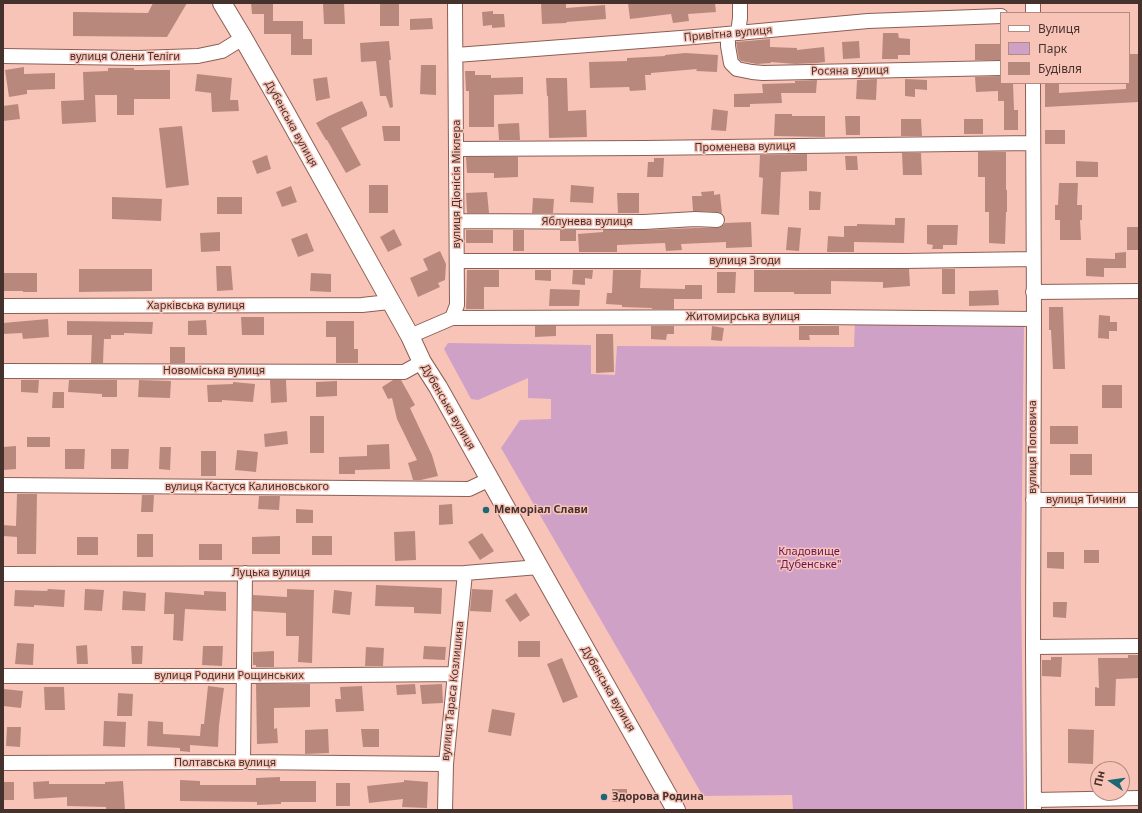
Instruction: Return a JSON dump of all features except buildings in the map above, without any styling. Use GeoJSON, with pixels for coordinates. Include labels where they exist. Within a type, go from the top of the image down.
{"type":"FeatureCollection","features":[{"type":"Feature","properties":{"kind":"main road","name":"Дубенська вулиця"},"geometry":{"type":"LineString","coordinates":[[222,3],[243,38],[389,302],[410,336],[422,362],[438,387],[676,810]]}},
{"type":"Feature","properties":{"kind":"street","name":"вулиця Діонісія Міклера"},"geometry":{"type":"LineString","coordinates":[[452,318],[457,305],[455,3]]}},
{"type":"Feature","properties":{"kind":"street"},"geometry":{"type":"LineString","coordinates":[[733,34],[740,18],[740,3]]}},
{"type":"Feature","properties":{"kind":"street","name":"Привітна вулиця"},"geometry":{"type":"LineString","coordinates":[[456,54],[733,34],[868,21],[1000,16]]}},
{"type":"Feature","properties":{"kind":"street","name":"Росяна вулиця"},"geometry":{"type":"LineString","coordinates":[[733,34],[728,46],[730,63],[737,68],[752,72],[1000,68]]}},
{"type":"Feature","properties":{"kind":"street","name":"вулиця Олени Теліги"},"geometry":{"type":"LineString","coordinates":[[3,56],[138,58],[198,56],[222,51],[243,38]]}},
{"type":"Feature","properties":{"kind":"street","name":"вулиця Поповича"},"geometry":{"type":"LineString","coordinates":[[1033,84],[1034,319],[1032,647],[1034,805]]}},
{"type":"Feature","properties":{"kind":"street","name":"Променева вулиця"},"geometry":{"type":"LineString","coordinates":[[456,149],[1033,143]]}},
{"type":"Feature","properties":{"kind":"street","name":"Яблунева вулиця"},"geometry":{"type":"LineString","coordinates":[[457,221],[644,222],[717,220]]}},
{"type":"Feature","properties":{"kind":"street","name":"вулиця Згоди"},"geometry":{"type":"LineString","coordinates":[[457,261],[904,261],[1033,259]]}},
{"type":"Feature","properties":{"kind":"street"},"geometry":{"type":"LineString","coordinates":[[1033,292],[1139,291]]}},
{"type":"Feature","properties":{"kind":"street","name":"Харківська вулиця"},"geometry":{"type":"LineString","coordinates":[[3,306],[362,306],[389,302]]}},
{"type":"Feature","properties":{"kind":"street","name":"Житомирська вулиця"},"geometry":{"type":"LineString","coordinates":[[452,318],[817,317],[1034,319]]}},
{"type":"Feature","properties":{"kind":"street"},"geometry":{"type":"LineString","coordinates":[[410,336],[452,318]]}},
{"type":"Feature","properties":{"kind":"street","name":"Новоміська вулиця"},"geometry":{"type":"LineString","coordinates":[[3,371],[404,372],[422,362]]}},
{"type":"Feature","properties":{"kind":"street","name":"вулиця Кастуся Калиновського"},"geometry":{"type":"LineString","coordinates":[[3,485],[469,489],[490,479]]}},
{"type":"Feature","properties":{"kind":"street","name":"вулиця Тичини"},"geometry":{"type":"LineString","coordinates":[[1033,500],[1139,500]]}},
{"type":"Feature","properties":{"kind":"street","name":"Луцька вулиця"},"geometry":{"type":"LineString","coordinates":[[3,574],[465,573],[539,567]]}},
{"type":"Feature","properties":{"kind":"street"},"geometry":{"type":"LineString","coordinates":[[243,762],[245,573]]}},
{"type":"Feature","properties":{"kind":"street","name":"вулиця Тараса Козлишина"},"geometry":{"type":"LineString","coordinates":[[444,810],[446,764],[465,573]]}},
{"type":"Feature","properties":{"kind":"street"},"geometry":{"type":"LineString","coordinates":[[1032,647],[1139,646]]}},
{"type":"Feature","properties":{"kind":"street","name":"вулиця Родини Рощинських"},"geometry":{"type":"LineString","coordinates":[[3,676],[455,674]]}},
{"type":"Feature","properties":{"kind":"street","name":"Полтавська вулиця"},"geometry":{"type":"LineString","coordinates":[[3,763],[243,762],[446,764]]}},
{"type":"Feature","properties":{"kind":"street"},"geometry":{"type":"LineString","coordinates":[[1034,805],[1139,798]]}},
{"type":"Feature","properties":{"kind":"green space","name":"Кладовище \"Дубенське\""},"geometry":{"type":"Polygon","coordinates":[[[855,319],[1024,323],[1021,584],[1024,810],[793,810],[792,795],[703,796],[501,448],[520,420],[551,419],[551,399],[528,398],[528,378],[478,400],[471,399],[444,349],[448,343],[591,345],[591,374],[615,375],[617,346],[854,347],[855,319]]]}},
{"type":"Feature","properties":{"kind":"place","name":"Меморіал Слави"},"geometry":{"type":"Point","coordinates":[486,510]}},
{"type":"Feature","properties":{"kind":"place","name":"Здорова Родина"},"geometry":{"type":"Point","coordinates":[604,797]}}]}
